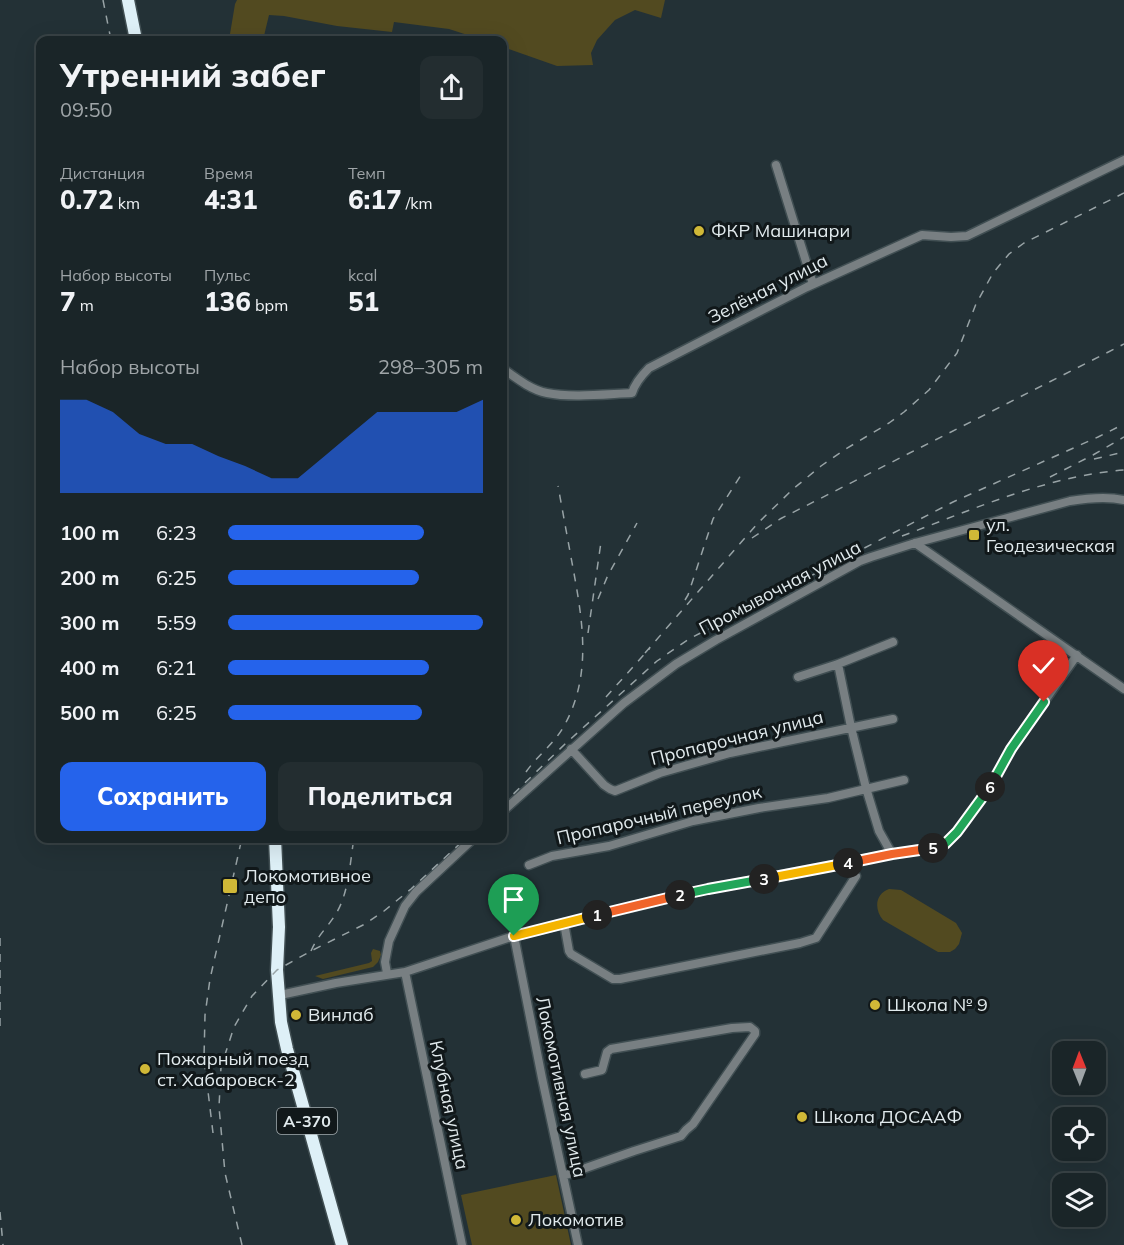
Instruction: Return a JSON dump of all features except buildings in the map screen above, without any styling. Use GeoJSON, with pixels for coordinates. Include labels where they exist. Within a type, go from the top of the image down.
{"type":"FeatureCollection","features":[{"type":"Feature","properties":{"kind":"highway"},"geometry":{"type":"LineString","coordinates":[[128,0],[135,36]]}},
{"type":"Feature","properties":{"kind":"highway","name":"А-370"},"geometry":{"type":"LineString","coordinates":[[275,843],[279,927],[277,970],[281,1022],[342,1245]]}},
{"type":"Feature","properties":{"kind":"street","name":"Зелёная улица"},"geometry":{"type":"LineString","coordinates":[[507,371],[529,386],[546,393],[564,395],[632,393],[634,386],[649,368],[813,284],[922,235],[967,236],[1124,160]]}},
{"type":"Feature","properties":{"kind":"street"},"geometry":{"type":"LineString","coordinates":[[776,165],[813,284]]}},
{"type":"Feature","properties":{"kind":"street","name":"Промывочная улица"},"geometry":{"type":"LineString","coordinates":[[507,807],[571,749],[641,690],[676,664],[860,561],[915,543],[1070,501],[1093,498],[1124,500]]}},
{"type":"Feature","properties":{"kind":"street"},"geometry":{"type":"LineString","coordinates":[[915,543],[1124,689]]}},
{"type":"Feature","properties":{"kind":"street"},"geometry":{"type":"LineString","coordinates":[[798,677],[893,642]]}},
{"type":"Feature","properties":{"kind":"street"},"geometry":{"type":"LineString","coordinates":[[280,995],[336,982],[405,972],[514,936],[708,889],[938,847],[945,844],[957,832],[989,789],[1011,749],[1077,655]]}},
{"type":"Feature","properties":{"kind":"street"},"geometry":{"type":"LineString","coordinates":[[838,664],[851,728],[879,831],[892,854]]}},
{"type":"Feature","properties":{"kind":"street","name":"Пропарочная улица"},"geometry":{"type":"LineString","coordinates":[[571,749],[604,785],[615,791],[660,773],[730,753],[893,719]]}},
{"type":"Feature","properties":{"kind":"street","name":"Пропарочный переулок"},"geometry":{"type":"LineString","coordinates":[[529,865],[552,856],[609,846],[693,821],[828,798],[904,780]]}},
{"type":"Feature","properties":{"kind":"street"},"geometry":{"type":"LineString","coordinates":[[387,973],[389,941],[405,906],[416,892],[469,843]]}},
{"type":"Feature","properties":{"kind":"street"},"geometry":{"type":"LineString","coordinates":[[564,923],[571,954],[613,979],[626,979],[800,943],[816,938],[856,876],[850,872],[846,864]]}},
{"type":"Feature","properties":{"kind":"street","name":"Локомотивная улица"},"geometry":{"type":"LineString","coordinates":[[514,936],[578,1245]]}},
{"type":"Feature","properties":{"kind":"street","name":"Клубная улица"},"geometry":{"type":"LineString","coordinates":[[405,972],[462,1245]]}},
{"type":"Feature","properties":{"kind":"street"},"geometry":{"type":"LineString","coordinates":[[563,1176],[681,1136],[693,1124],[755,1034],[754,1029],[750,1027],[732,1028],[611,1049],[607,1052],[602,1070],[585,1074]]}},
{"type":"Feature","properties":{"kind":"shaded area"},"geometry":{"type":"Polygon","coordinates":[[[237,0],[665,0],[661,18],[635,10],[615,20],[597,40],[591,53],[593,65],[557,66],[507,48],[507,36],[471,36],[449,29],[394,22],[392,32],[269,15],[264,36],[230,36],[237,0]]]}},
{"type":"Feature","properties":{"kind":"shaded area"},"geometry":{"type":"Polygon","coordinates":[[[889,889],[901,890],[956,923],[962,933],[955,949],[950,952],[938,952],[883,920],[878,911],[877,902],[881,894],[889,889]]]}},
{"type":"Feature","properties":{"kind":"shaded area"},"geometry":{"type":"Polygon","coordinates":[[[373,949],[380,951],[381,955],[373,967],[323,979],[315,976],[369,963],[372,961],[373,949]]]}},
{"type":"Feature","properties":{"kind":"shaded area","name":"Локомотив"},"geometry":{"type":"Polygon","coordinates":[[[556,1175],[571,1245],[472,1245],[461,1195],[556,1175]]]}},
{"type":"Feature","properties":{"kind":"railway"},"geometry":{"type":"LineString","coordinates":[[103,0],[110,36]]}},
{"type":"Feature","properties":{"kind":"railway"},"geometry":{"type":"LineString","coordinates":[[645,653],[757,524],[793,489],[844,450],[889,423],[929,390],[957,353],[976,304],[993,273],[1009,254],[1024,243],[1124,193]]}},
{"type":"Feature","properties":{"kind":"railway"},"geometry":{"type":"LineString","coordinates":[[752,538],[780,519],[1124,344]]}},
{"type":"Feature","properties":{"kind":"railway"},"geometry":{"type":"LineString","coordinates":[[507,800],[657,661],[689,639],[953,502],[1124,424]]}},
{"type":"Feature","properties":{"kind":"railway"},"geometry":{"type":"LineString","coordinates":[[1050,477],[1124,437]]}},
{"type":"Feature","properties":{"kind":"railway"},"geometry":{"type":"LineString","coordinates":[[1094,459],[1124,452]]}},
{"type":"Feature","properties":{"kind":"railway"},"geometry":{"type":"LineString","coordinates":[[902,536],[1039,486],[1095,473],[1124,470]]}},
{"type":"Feature","properties":{"kind":"railway"},"geometry":{"type":"LineString","coordinates":[[685,600],[713,519],[743,472]]}},
{"type":"Feature","properties":{"kind":"railway"},"geometry":{"type":"LineString","coordinates":[[526,772],[564,726],[579,688],[582,668],[580,608],[558,486]]}},
{"type":"Feature","properties":{"kind":"railway"},"geometry":{"type":"LineString","coordinates":[[598,599],[608,575],[637,523]]}},
{"type":"Feature","properties":{"kind":"railway"},"geometry":{"type":"LineString","coordinates":[[588,633],[601,542]]}},
{"type":"Feature","properties":{"kind":"railway"},"geometry":{"type":"LineString","coordinates":[[606,697],[650,648]]}},
{"type":"Feature","properties":{"kind":"railway"},"geometry":{"type":"LineString","coordinates":[[213,1133],[204,1058],[205,1015],[210,979],[241,843]]}},
{"type":"Feature","properties":{"kind":"railway"},"geometry":{"type":"LineString","coordinates":[[311,951],[341,904],[353,843]]}},
{"type":"Feature","properties":{"kind":"railway"},"geometry":{"type":"LineString","coordinates":[[242,1245],[225,1173],[219,1107],[221,1067],[234,1027],[252,996],[277,970],[365,924],[384,911],[461,843]]}},
{"type":"Feature","properties":{"kind":"railway"},"geometry":{"type":"LineString","coordinates":[[0,938],[0,1031]]}},
{"type":"Feature","properties":{"kind":"railway"},"geometry":{"type":"LineString","coordinates":[[0,1212],[3,1245]]}},
{"type":"Feature","properties":{"kind":"place","name":"ФКР Машинари"},"geometry":{"type":"Point","coordinates":[699,231]}},
{"type":"Feature","properties":{"kind":"place","name":"ул. Геодезическая"},"geometry":{"type":"Point","coordinates":[974,535]}},
{"type":"Feature","properties":{"kind":"place","name":"Локомотивное депо"},"geometry":{"type":"Point","coordinates":[230,886]}},
{"type":"Feature","properties":{"kind":"place","name":"Школа № 9"},"geometry":{"type":"Point","coordinates":[875,1005]}},
{"type":"Feature","properties":{"kind":"place","name":"Винлаб"},"geometry":{"type":"Point","coordinates":[296,1015]}},
{"type":"Feature","properties":{"kind":"place","name":"Пожарный поезд ст. Хабаровск-2"},"geometry":{"type":"Point","coordinates":[145,1069]}},
{"type":"Feature","properties":{"kind":"place","name":"Школа ДОСААФ"},"geometry":{"type":"Point","coordinates":[802,1117]}},
{"type":"Feature","properties":{"kind":"place","name":"Локомотив"},"geometry":{"type":"Point","coordinates":[516,1220]}},
{"type":"Feature","properties":{"kind":"route"},"geometry":{"type":"LineString","coordinates":[[514,936],[708,889],[945,844],[957,832],[989,789],[1011,749],[1044,702]]}}]}
